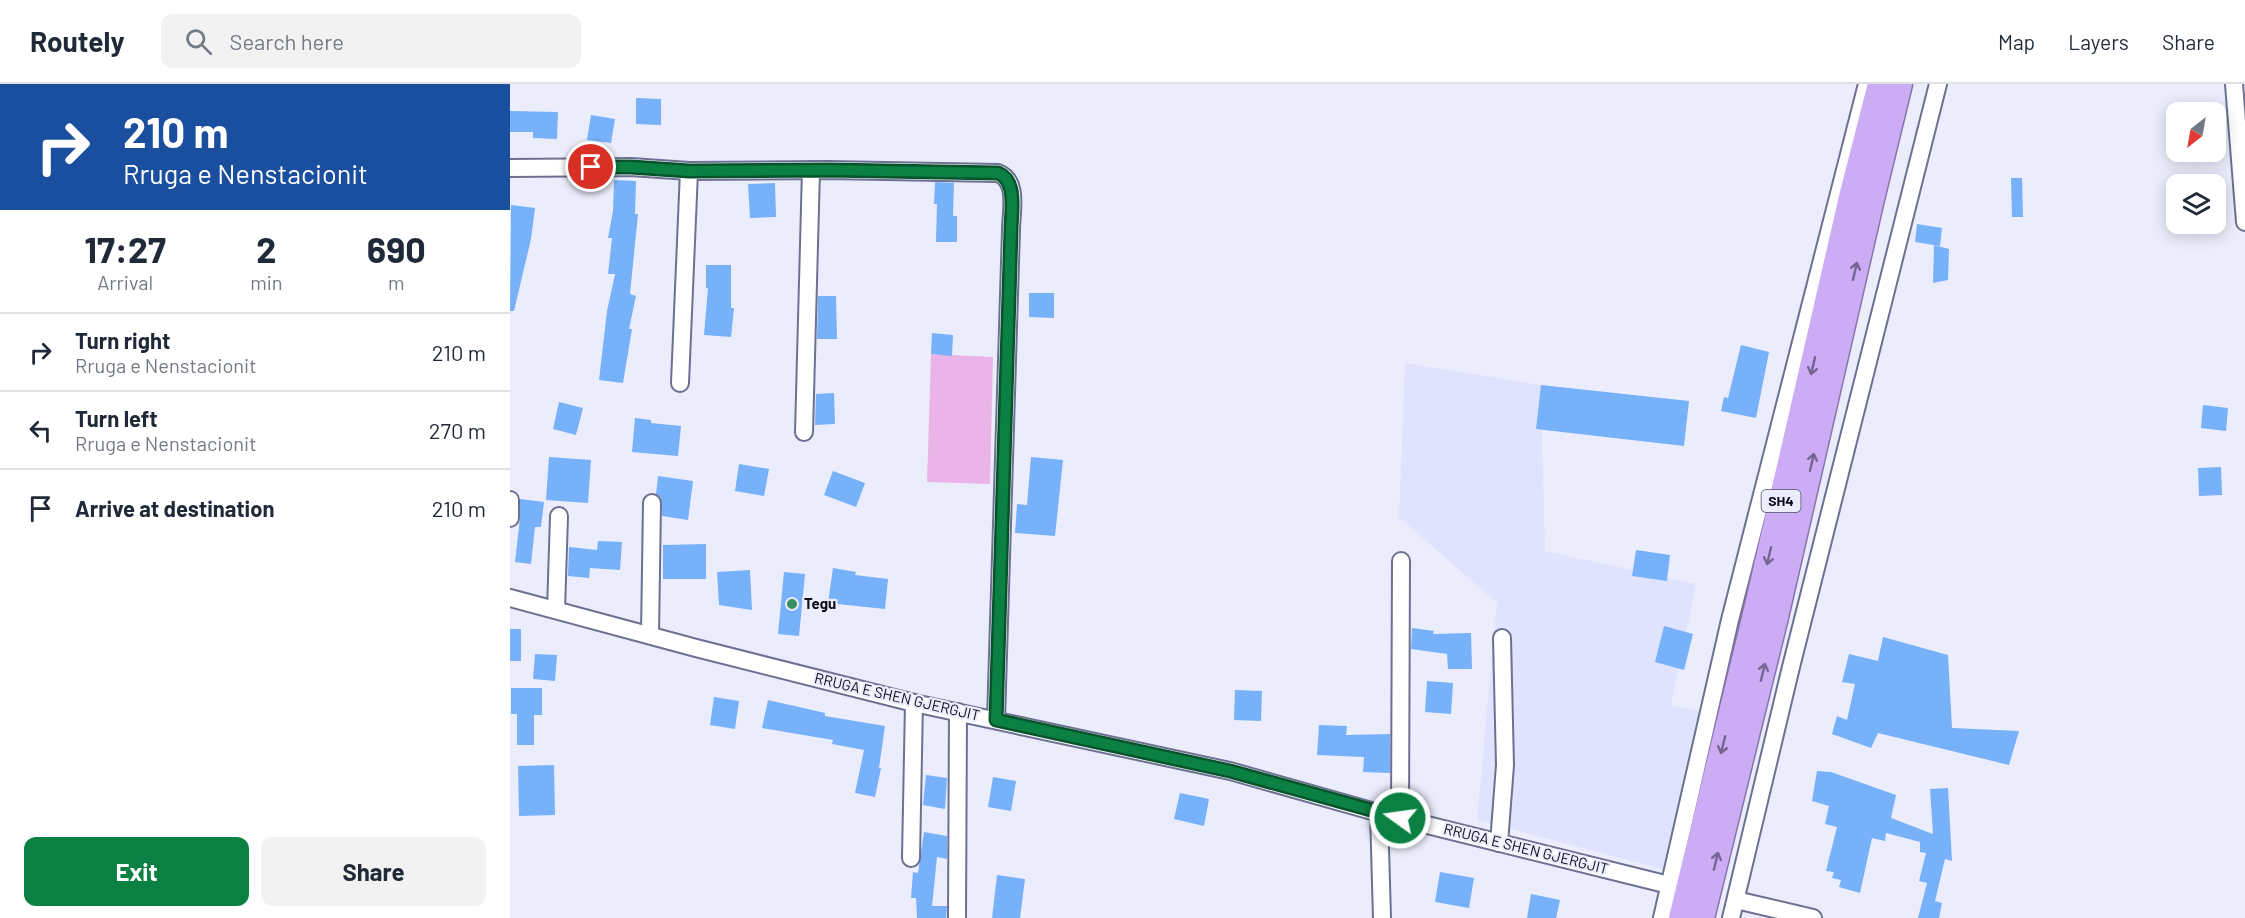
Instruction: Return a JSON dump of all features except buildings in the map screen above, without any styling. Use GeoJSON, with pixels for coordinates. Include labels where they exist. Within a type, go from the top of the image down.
{"type":"FeatureCollection","features":[{"type":"Feature","properties":{"kind":"highway","name":"SH4"},"geometry":{"type":"LineString","coordinates":[[1681,918],[1754,621],[1852,193],[1880,84]]}},
{"type":"Feature","properties":{"kind":"highway","name":"SH4"},"geometry":{"type":"LineString","coordinates":[[1702,918],[1776,617],[1900,84]]}},
{"type":"Feature","properties":{"kind":"street"},"geometry":{"type":"LineString","coordinates":[[1662,918],[1730,620],[1867,84]]}},
{"type":"Feature","properties":{"kind":"street"},"geometry":{"type":"LineString","coordinates":[[1731,918],[1744,901],[1791,667],[1938,84]]}},
{"type":"Feature","properties":{"kind":"street"},"geometry":{"type":"LineString","coordinates":[[2234,84],[2245,222]]}},
{"type":"Feature","properties":{"kind":"street"},"geometry":{"type":"LineString","coordinates":[[510,168],[631,167],[689,171],[998,173],[1006,176],[1011,184],[996,720]]}},
{"type":"Feature","properties":{"kind":"street"},"geometry":{"type":"LineString","coordinates":[[680,383],[689,171]]}},
{"type":"Feature","properties":{"kind":"street"},"geometry":{"type":"LineString","coordinates":[[804,432],[811,171]]}},
{"type":"Feature","properties":{"kind":"street"},"geometry":{"type":"LineString","coordinates":[[510,500],[510,518]]}},
{"type":"Feature","properties":{"kind":"street"},"geometry":{"type":"LineString","coordinates":[[650,635],[652,503]]}},
{"type":"Feature","properties":{"kind":"street"},"geometry":{"type":"LineString","coordinates":[[556,610],[559,516]]}},
{"type":"Feature","properties":{"kind":"street"},"geometry":{"type":"LineString","coordinates":[[1400,818],[1401,561]]}},
{"type":"Feature","properties":{"kind":"street","name":"RRUGA E SHEN GJERGJIT"},"geometry":{"type":"LineString","coordinates":[[510,598],[914,703],[1230,771],[1379,813],[1669,885]]}},
{"type":"Feature","properties":{"kind":"street"},"geometry":{"type":"LineString","coordinates":[[1499,843],[1505,765],[1502,638]]}},
{"type":"Feature","properties":{"kind":"street"},"geometry":{"type":"LineString","coordinates":[[911,858],[914,703]]}},
{"type":"Feature","properties":{"kind":"street"},"geometry":{"type":"LineString","coordinates":[[957,918],[958,712]]}},
{"type":"Feature","properties":{"kind":"street"},"geometry":{"type":"LineString","coordinates":[[1379,813],[1382,918]]}},
{"type":"Feature","properties":{"kind":"street"},"geometry":{"type":"LineString","coordinates":[[1744,901],[1788,915],[1813,918]]}},
{"type":"Feature","properties":{"kind":"shaded area"},"geometry":{"type":"Polygon","coordinates":[[[931,354],[993,357],[990,484],[927,482],[931,354]]]}},
{"type":"Feature","properties":{"kind":"shaded area"},"geometry":{"type":"Polygon","coordinates":[[[1405,363],[1541,385],[1545,551],[1696,584],[1671,705],[1707,712],[1669,871],[1477,820],[1497,603],[1399,517],[1405,363]]]}},
{"type":"Feature","properties":{"kind":"place","name":"Tegu"},"geometry":{"type":"Point","coordinates":[792,604]}},
{"type":"Feature","properties":{"kind":"route"},"geometry":{"type":"LineString","coordinates":[[591,167],[689,171],[828,170],[998,173],[1006,176],[1011,184],[1011,230],[996,720],[1230,771],[1400,818]]}}]}
